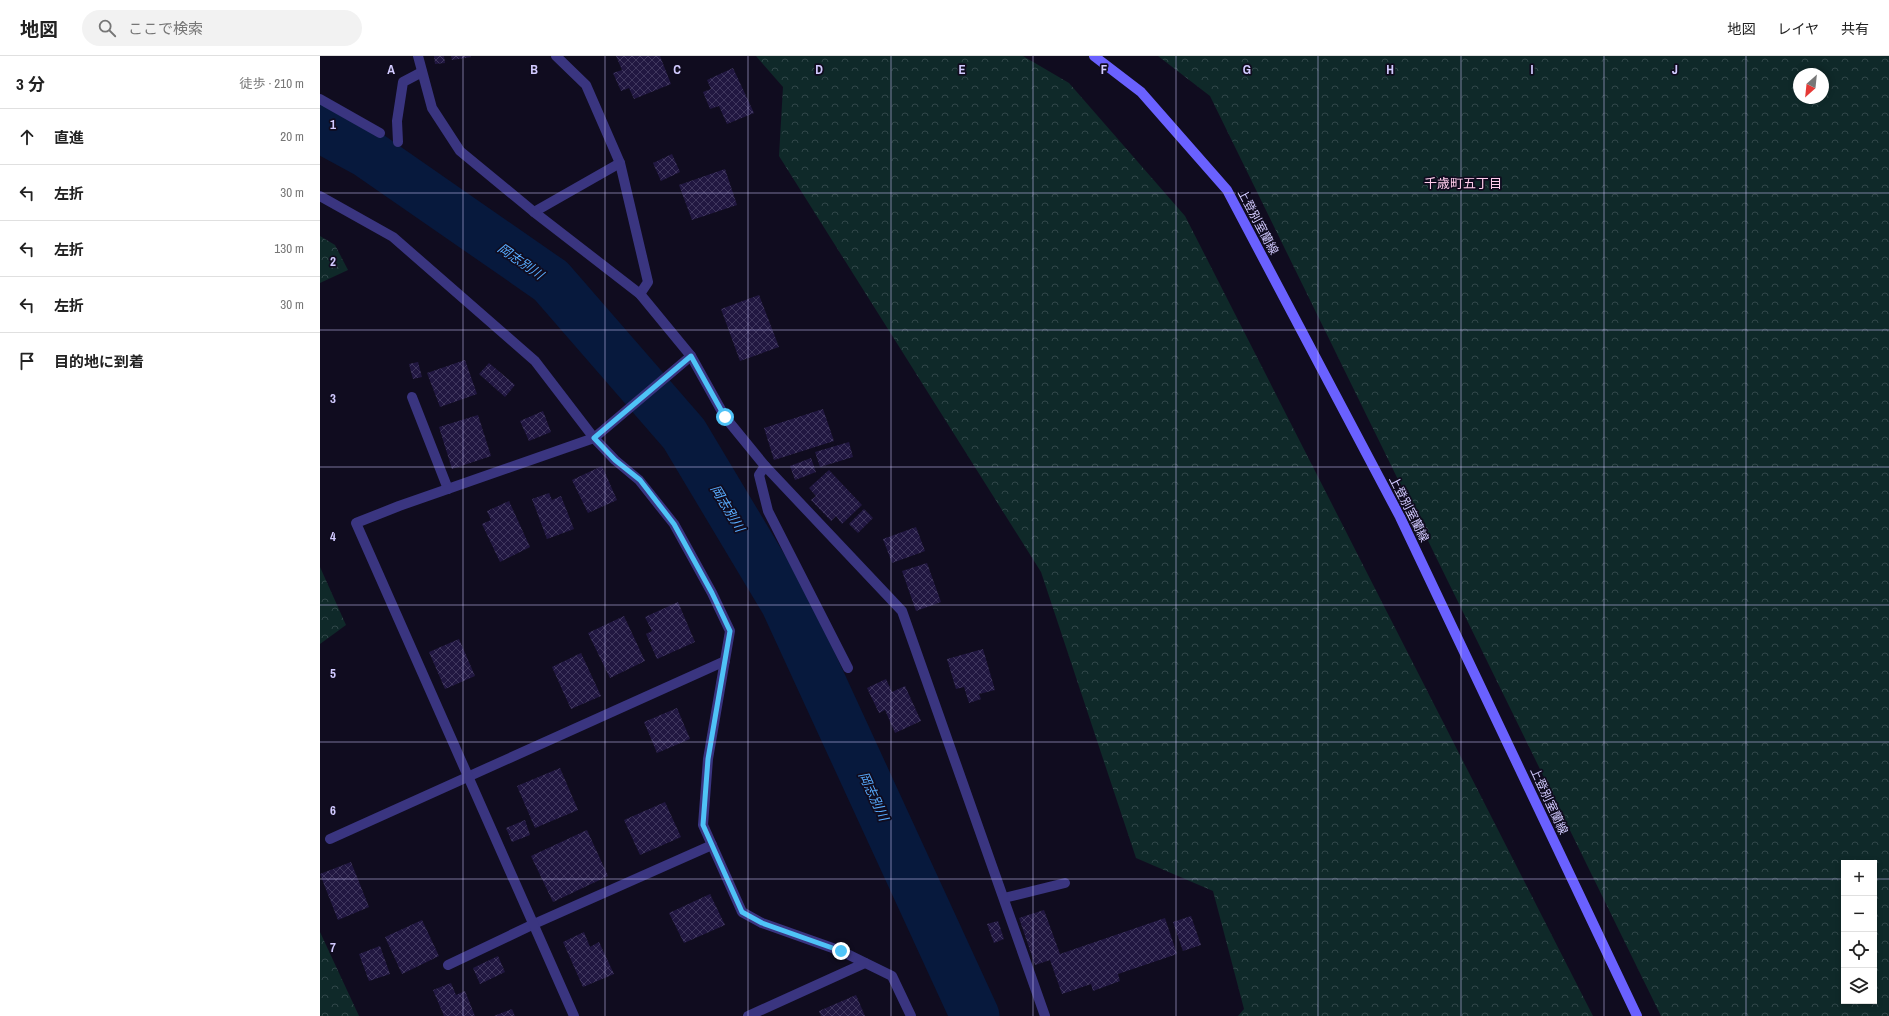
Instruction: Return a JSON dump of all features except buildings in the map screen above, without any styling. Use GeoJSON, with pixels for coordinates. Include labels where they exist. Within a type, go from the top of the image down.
{"type":"FeatureCollection","features":[{"type":"Feature","properties":{"kind":"main road","name":"上登別室蘭線"},"geometry":{"type":"LineString","coordinates":[[1094,56],[1141,92],[1227,190],[1400,517],[1637,1016]]}},
{"type":"Feature","properties":{"kind":"street"},"geometry":{"type":"LineString","coordinates":[[418,56],[432,108],[460,151],[534,212],[640,294],[691,356],[725,417],[765,466],[902,610],[1045,1016]]}},
{"type":"Feature","properties":{"kind":"street"},"geometry":{"type":"LineString","coordinates":[[556,56],[586,85],[620,163],[648,282],[640,294]]}},
{"type":"Feature","properties":{"kind":"street"},"geometry":{"type":"LineString","coordinates":[[398,142],[397,121],[403,82],[422,72]]}},
{"type":"Feature","properties":{"kind":"street"},"geometry":{"type":"LineString","coordinates":[[320,99],[380,133]]}},
{"type":"Feature","properties":{"kind":"street"},"geometry":{"type":"LineString","coordinates":[[534,212],[620,163]]}},
{"type":"Feature","properties":{"kind":"street"},"geometry":{"type":"LineString","coordinates":[[320,196],[393,237],[535,361],[594,438],[615,460],[640,480],[674,524],[712,593],[730,631],[708,759],[703,825],[742,912],[762,923],[841,951],[892,976],[911,1016]]}},
{"type":"Feature","properties":{"kind":"street"},"geometry":{"type":"LineString","coordinates":[[574,1016],[356,523],[448,488],[594,438],[691,356]]}},
{"type":"Feature","properties":{"kind":"street"},"geometry":{"type":"LineString","coordinates":[[412,397],[448,488]]}},
{"type":"Feature","properties":{"kind":"street"},"geometry":{"type":"LineString","coordinates":[[765,466],[759,475],[768,511],[848,668]]}},
{"type":"Feature","properties":{"kind":"street"},"geometry":{"type":"LineString","coordinates":[[330,839],[725,661]]}},
{"type":"Feature","properties":{"kind":"street"},"geometry":{"type":"LineString","coordinates":[[448,965],[534,924],[712,845]]}},
{"type":"Feature","properties":{"kind":"street"},"geometry":{"type":"LineString","coordinates":[[1004,898],[1065,883]]}},
{"type":"Feature","properties":{"kind":"street"},"geometry":{"type":"LineString","coordinates":[[748,1016],[866,963]]}},
{"type":"Feature","properties":{"kind":"green space"},"geometry":{"type":"Polygon","coordinates":[[[756,56],[1023,56],[1069,83],[1185,216],[1593,1016],[1238,1016],[1244,1009],[1213,891],[1136,858],[1041,572],[779,156],[783,87],[756,56]]]}},
{"type":"Feature","properties":{"kind":"green space"},"geometry":{"type":"Polygon","coordinates":[[[1158,56],[1889,56],[1889,1016],[1661,1016],[1210,96],[1158,56]]]}},
{"type":"Feature","properties":{"kind":"green space"},"geometry":{"type":"Polygon","coordinates":[[[320,236],[335,245],[348,270],[320,283],[320,236]]]}},
{"type":"Feature","properties":{"kind":"green space"},"geometry":{"type":"Polygon","coordinates":[[[320,567],[346,625],[320,644],[320,567]]]}},
{"type":"Feature","properties":{"kind":"green space"},"geometry":{"type":"Polygon","coordinates":[[[320,932],[359,1016],[320,1016],[320,932]]]}},
{"type":"Feature","properties":{"kind":"waterway","name":"岡志別川"},"geometry":{"type":"LineString","coordinates":[[320,128],[368,154],[551,281],[684,434],[785,603],[975,1016]]}},
{"type":"Feature","properties":{"kind":"district","name":"千歳町五丁目"},"geometry":{"type":"Point","coordinates":[1463,183]}},
{"type":"Feature","properties":{"kind":"route"},"geometry":{"type":"LineString","coordinates":[[725,417],[691,356],[594,438],[615,460],[640,480],[674,524],[712,593],[730,631],[708,759],[703,825],[742,912],[762,923],[841,951]]}}]}
